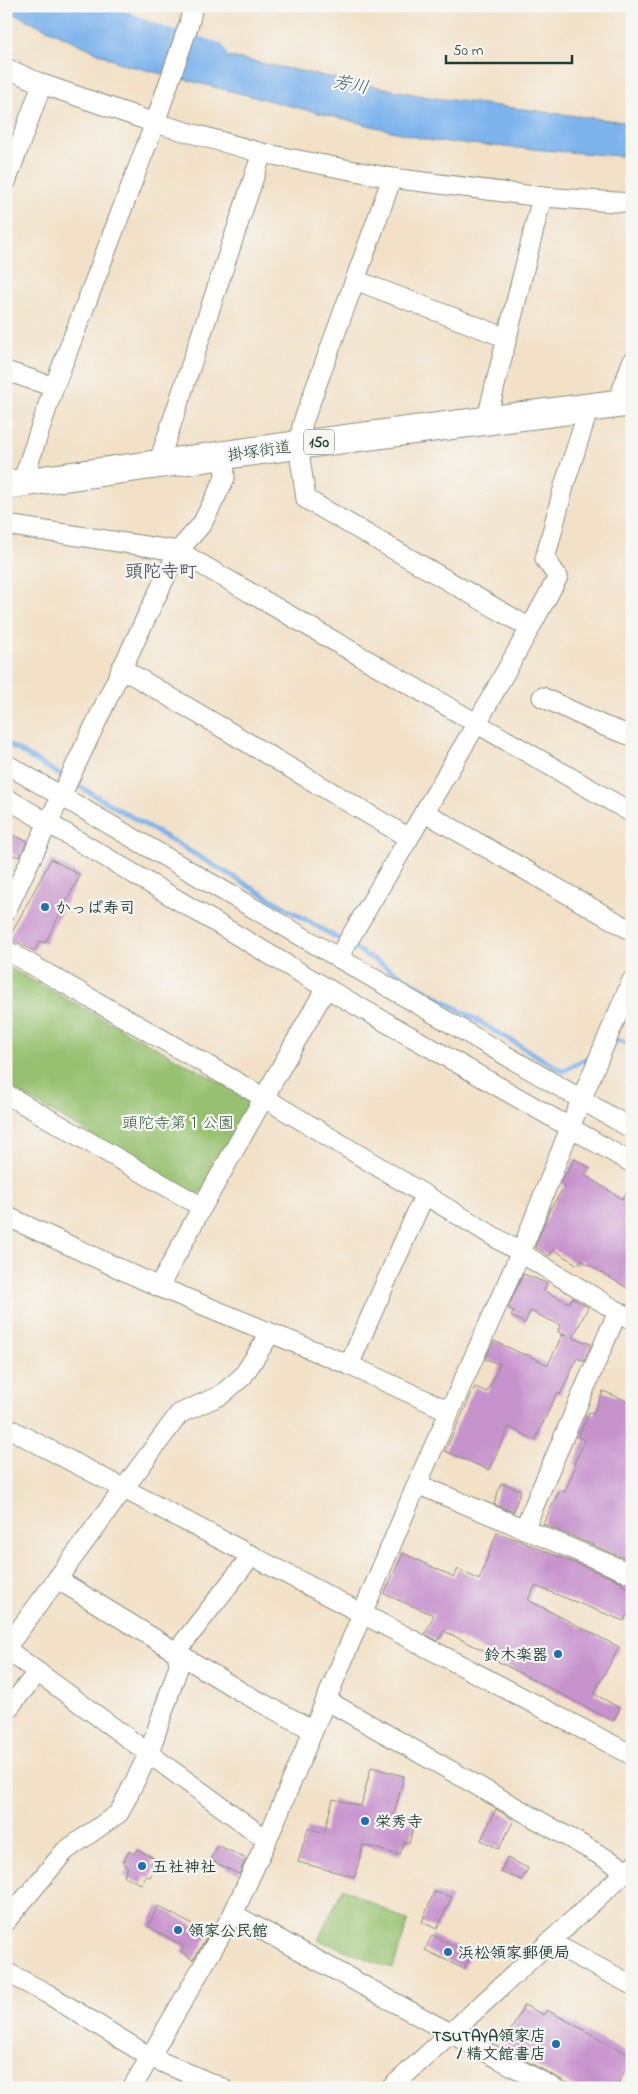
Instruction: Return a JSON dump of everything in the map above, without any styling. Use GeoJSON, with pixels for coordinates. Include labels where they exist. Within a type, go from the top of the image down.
{"type":"FeatureCollection","features":[{"type":"Feature","properties":{"kind":"highway","name":"掛塚街道"},"geometry":{"type":"LineString","coordinates":[[11,489],[158,464],[624,403]]}},
{"type":"Feature","properties":{"kind":"street"},"geometry":{"type":"LineString","coordinates":[[11,489],[54,387],[158,114],[191,15]]}},
{"type":"Feature","properties":{"kind":"street"},"geometry":{"type":"LineString","coordinates":[[6,68],[42,84],[158,114],[262,153],[392,178],[542,197],[632,203]]}},
{"type":"Feature","properties":{"kind":"street"},"geometry":{"type":"LineString","coordinates":[[6,182],[42,84]]}},
{"type":"Feature","properties":{"kind":"street"},"geometry":{"type":"LineString","coordinates":[[158,464],[262,153]]}},
{"type":"Feature","properties":{"kind":"street"},"geometry":{"type":"LineString","coordinates":[[392,178],[303,422],[298,445],[306,499],[530,628]]}},
{"type":"Feature","properties":{"kind":"street"},"geometry":{"type":"LineString","coordinates":[[486,422],[542,197]]}},
{"type":"Feature","properties":{"kind":"street"},"geometry":{"type":"LineString","coordinates":[[355,280],[507,338]]}},
{"type":"Feature","properties":{"kind":"street"},"geometry":{"type":"LineString","coordinates":[[624,403],[632,362]]}},
{"type":"Feature","properties":{"kind":"street"},"geometry":{"type":"LineString","coordinates":[[6,371],[54,387]]}},
{"type":"Feature","properties":{"kind":"street"},"geometry":{"type":"LineString","coordinates":[[338,958],[477,723],[558,578],[545,560],[564,486],[589,408]]}},
{"type":"Feature","properties":{"kind":"street"},"geometry":{"type":"LineString","coordinates":[[6,911],[178,551],[202,524],[225,478],[224,455]]}},
{"type":"Feature","properties":{"kind":"street"},"geometry":{"type":"LineString","coordinates":[[6,524],[178,551],[632,813]]}},
{"type":"Feature","properties":{"kind":"street"},"geometry":{"type":"LineString","coordinates":[[121,668],[409,838]]}},
{"type":"Feature","properties":{"kind":"street"},"geometry":{"type":"LineString","coordinates":[[542,697],[604,726],[632,736]]}},
{"type":"Feature","properties":{"kind":"street"},"geometry":{"type":"LineString","coordinates":[[6,764],[632,1129]]}},
{"type":"Feature","properties":{"kind":"street"},"geometry":{"type":"LineString","coordinates":[[6,798],[49,821],[326,988],[632,1163]]}},
{"type":"Feature","properties":{"kind":"street"},"geometry":{"type":"LineString","coordinates":[[424,812],[632,931]]}},
{"type":"Feature","properties":{"kind":"street"},"geometry":{"type":"LineString","coordinates":[[6,950],[263,1097],[625,1316],[524,1529]]}},
{"type":"Feature","properties":{"kind":"street"},"geometry":{"type":"LineString","coordinates":[[132,2088],[233,1914],[267,1840],[417,1484],[521,1252],[581,1100],[632,980]]}},
{"type":"Feature","properties":{"kind":"street"},"geometry":{"type":"LineString","coordinates":[[159,1288],[263,1097],[326,988]]}},
{"type":"Feature","properties":{"kind":"street"},"geometry":{"type":"LineString","coordinates":[[6,1094],[202,1207]]}},
{"type":"Feature","properties":{"kind":"street"},"geometry":{"type":"LineString","coordinates":[[349,1365],[424,1196]]}},
{"type":"Feature","properties":{"kind":"street"},"geometry":{"type":"LineString","coordinates":[[6,1216],[159,1288],[349,1365],[449,1412]]}},
{"type":"Feature","properties":{"kind":"street"},"geometry":{"type":"LineString","coordinates":[[267,1840],[6,1649],[179,1414],[221,1395],[243,1376],[270,1334]]}},
{"type":"Feature","properties":{"kind":"street"},"geometry":{"type":"LineString","coordinates":[[6,1426],[632,1755]]}},
{"type":"Feature","properties":{"kind":"street"},"geometry":{"type":"LineString","coordinates":[[417,1484],[632,1574]]}},
{"type":"Feature","properties":{"kind":"street"},"geometry":{"type":"LineString","coordinates":[[6,1921],[65,1851],[119,1813],[149,1753],[179,1665],[177,1651],[252,1554]]}},
{"type":"Feature","properties":{"kind":"street"},"geometry":{"type":"LineString","coordinates":[[57,1579],[243,1693],[313,1730]]}},
{"type":"Feature","properties":{"kind":"street"},"geometry":{"type":"LineString","coordinates":[[6,1711],[38,1672]]}},
{"type":"Feature","properties":{"kind":"street"},"geometry":{"type":"LineString","coordinates":[[326,1700],[630,1868],[391,2088]]}},
{"type":"Feature","properties":{"kind":"street"},"geometry":{"type":"LineString","coordinates":[[233,1914],[450,2034],[554,2088]]}},
{"type":"Feature","properties":{"kind":"street"},"geometry":{"type":"LineString","coordinates":[[550,1942],[632,1985]]}},
{"type":"Feature","properties":{"kind":"street"},"geometry":{"type":"LineString","coordinates":[[6,1972],[48,1994],[150,2057],[222,2088]]}},
{"type":"Feature","properties":{"kind":"green space","name":"頭陀寺第１公園"},"geometry":{"type":"Polygon","coordinates":[[[6,966],[249,1098],[251,1106],[201,1192],[193,1194],[6,1085],[6,966]]]}},
{"type":"Feature","properties":{"kind":"green space"},"geometry":{"type":"Polygon","coordinates":[[[343,1888],[408,1921],[393,1969],[318,1940],[343,1888]]]}},
{"type":"Feature","properties":{"kind":"water"},"geometry":{"type":"Polygon","coordinates":[[[6,6],[69,6],[137,38],[428,97],[632,123],[632,157],[432,141],[122,64],[6,10],[6,6]]]}},
{"type":"Feature","properties":{"kind":"building"},"geometry":{"type":"Polygon","coordinates":[[[6,832],[27,841],[19,857],[6,852],[6,832]]]}},
{"type":"Feature","properties":{"kind":"building","name":"かっぱ寿司"},"geometry":{"type":"Polygon","coordinates":[[[51,859],[80,875],[45,943],[40,941],[34,951],[9,938],[51,859]]]}},
{"type":"Feature","properties":{"kind":"building"},"geometry":{"type":"Polygon","coordinates":[[[575,1159],[590,1168],[585,1175],[622,1199],[632,1184],[632,1291],[581,1260],[578,1265],[553,1249],[549,1256],[535,1247],[550,1209],[565,1186],[561,1182],[575,1159]]]}},
{"type":"Feature","properties":{"kind":"building"},"geometry":{"type":"Polygon","coordinates":[[[523,1274],[547,1283],[544,1291],[569,1303],[572,1298],[588,1307],[573,1338],[591,1344],[584,1361],[577,1358],[560,1395],[557,1393],[535,1440],[509,1427],[489,1470],[445,1451],[475,1387],[487,1392],[500,1364],[485,1359],[494,1341],[548,1365],[562,1335],[567,1336],[558,1332],[560,1325],[530,1311],[525,1323],[511,1316],[514,1311],[508,1308],[523,1274]]]}},
{"type":"Feature","properties":{"kind":"building"},"geometry":{"type":"Polygon","coordinates":[[[603,1391],[632,1403],[631,1561],[543,1524],[560,1490],[565,1492],[576,1465],[574,1464],[585,1440],[578,1437],[589,1412],[594,1414],[603,1391]]]}},
{"type":"Feature","properties":{"kind":"building"},"geometry":{"type":"Polygon","coordinates":[[[501,1483],[521,1490],[513,1512],[494,1504],[501,1483]]]}},
{"type":"Feature","properties":{"kind":"building"},"geometry":{"type":"Polygon","coordinates":[[[497,1532],[622,1582],[621,1585],[632,1589],[632,1605],[624,1621],[535,1586],[528,1600],[619,1647],[594,1694],[620,1708],[613,1721],[497,1661],[499,1658],[444,1631],[438,1641],[425,1634],[434,1615],[384,1594],[403,1553],[454,1577],[458,1569],[479,1580],[497,1532]]]}},
{"type":"Feature","properties":{"kind":"building","name":"栄秀寺"},"geometry":{"type":"Polygon","coordinates":[[[371,1767],[404,1776],[393,1818],[414,1824],[409,1843],[404,1841],[400,1855],[363,1845],[355,1877],[298,1862],[308,1828],[324,1833],[333,1799],[361,1806],[371,1767]]]}},
{"type":"Feature","properties":{"kind":"building"},"geometry":{"type":"Polygon","coordinates":[[[496,1809],[514,1820],[499,1849],[481,1840],[496,1809]]]}},
{"type":"Feature","properties":{"kind":"building"},"geometry":{"type":"Polygon","coordinates":[[[218,1845],[246,1859],[239,1874],[210,1860],[218,1845]]]}},
{"type":"Feature","properties":{"kind":"building","name":"五社神社"},"geometry":{"type":"Polygon","coordinates":[[[137,1849],[154,1858],[151,1864],[156,1866],[150,1877],[146,1876],[141,1884],[124,1876],[128,1867],[123,1864],[129,1851],[134,1854],[137,1849]]]}},
{"type":"Feature","properties":{"kind":"building"},"geometry":{"type":"Polygon","coordinates":[[[507,1858],[528,1868],[522,1880],[500,1872],[507,1858]]]}},
{"type":"Feature","properties":{"kind":"building"},"geometry":{"type":"Polygon","coordinates":[[[434,1892],[452,1897],[437,1929],[422,1922],[434,1892]]]}},
{"type":"Feature","properties":{"kind":"building","name":"領家公民館"},"geometry":{"type":"Polygon","coordinates":[[[158,1906],[209,1934],[193,1960],[181,1952],[184,1947],[148,1926],[158,1906]]]}},
{"type":"Feature","properties":{"kind":"building","name":"浜松領家郵便局"},"geometry":{"type":"Polygon","coordinates":[[[432,1935],[471,1954],[464,1969],[425,1950],[432,1935]]]}},
{"type":"Feature","properties":{"kind":"building","name":"TSUTAYA領家店 / 精文館書店"},"geometry":{"type":"Polygon","coordinates":[[[524,2005],[544,2015],[547,2010],[632,2056],[616,2088],[577,2088],[502,2048],[524,2005]]]}},
{"type":"Feature","properties":{"kind":"waterway","name":"芳川"},"geometry":{"type":"LineString","coordinates":[[79,6],[150,38],[212,56]]}},
{"type":"Feature","properties":{"kind":"waterway"},"geometry":{"type":"LineString","coordinates":[[6,743],[563,1071],[594,1054]]}},
{"type":"Feature","properties":{"kind":"waterway"},"geometry":{"type":"LineString","coordinates":[[612,1043],[617,1040],[632,1045]]}},
{"type":"Feature","properties":{"kind":"place","name":"かっぱ寿司"},"geometry":{"type":"Point","coordinates":[45,907]}},
{"type":"Feature","properties":{"kind":"place","name":"鈴木楽器"},"geometry":{"type":"Point","coordinates":[558,1654]}},
{"type":"Feature","properties":{"kind":"place","name":"栄秀寺"},"geometry":{"type":"Point","coordinates":[365,1821]}},
{"type":"Feature","properties":{"kind":"place","name":"五社神社"},"geometry":{"type":"Point","coordinates":[142,1866]}},
{"type":"Feature","properties":{"kind":"place","name":"領家公民館"},"geometry":{"type":"Point","coordinates":[178,1930]}},
{"type":"Feature","properties":{"kind":"place","name":"浜松領家郵便局"},"geometry":{"type":"Point","coordinates":[448,1952]}},
{"type":"Feature","properties":{"kind":"place","name":"TSUTAYA領家店 / 精文館書店"},"geometry":{"type":"Point","coordinates":[556,2044]}},
{"type":"Feature","properties":{"kind":"district","name":"頭陀寺町"},"geometry":{"type":"Point","coordinates":[161,571]}}]}
